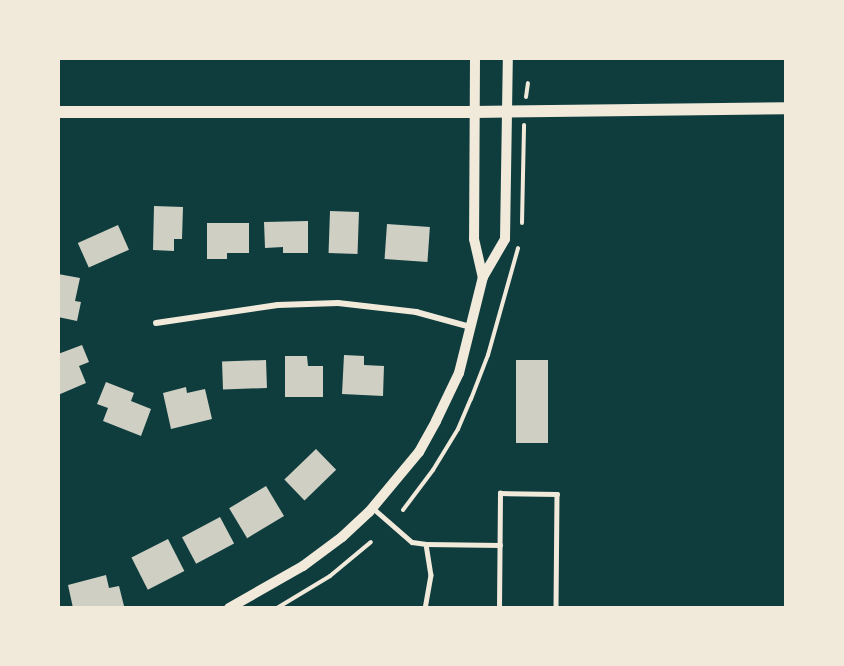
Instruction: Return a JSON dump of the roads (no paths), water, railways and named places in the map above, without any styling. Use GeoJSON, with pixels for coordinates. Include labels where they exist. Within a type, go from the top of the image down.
{"type":"FeatureCollection","features":[{"type":"Feature","properties":{"kind":"main road"},"geometry":{"type":"LineString","coordinates":[[58,112],[508,112],[786,108]]}},
{"type":"Feature","properties":{"kind":"street"},"geometry":{"type":"LineString","coordinates":[[475,58],[474,239],[483,277]]}},
{"type":"Feature","properties":{"kind":"street"},"geometry":{"type":"LineString","coordinates":[[229,608],[303,566],[342,537],[372,508],[419,452],[436,422],[459,373],[483,277],[505,238],[508,58]]}},
{"type":"Feature","properties":{"kind":"street"},"geometry":{"type":"LineString","coordinates":[[156,323],[278,305],[338,303],[416,312],[472,327]]}},
{"type":"Feature","properties":{"kind":"lane"},"geometry":{"type":"LineString","coordinates":[[499,608],[500,493],[557,494],[556,608]]}},
{"type":"Feature","properties":{"kind":"lane"},"geometry":{"type":"LineString","coordinates":[[372,508],[412,542],[500,545]]}},
{"type":"Feature","properties":{"kind":"lane"},"geometry":{"type":"LineString","coordinates":[[425,608],[431,575],[426,544]]}}]}
